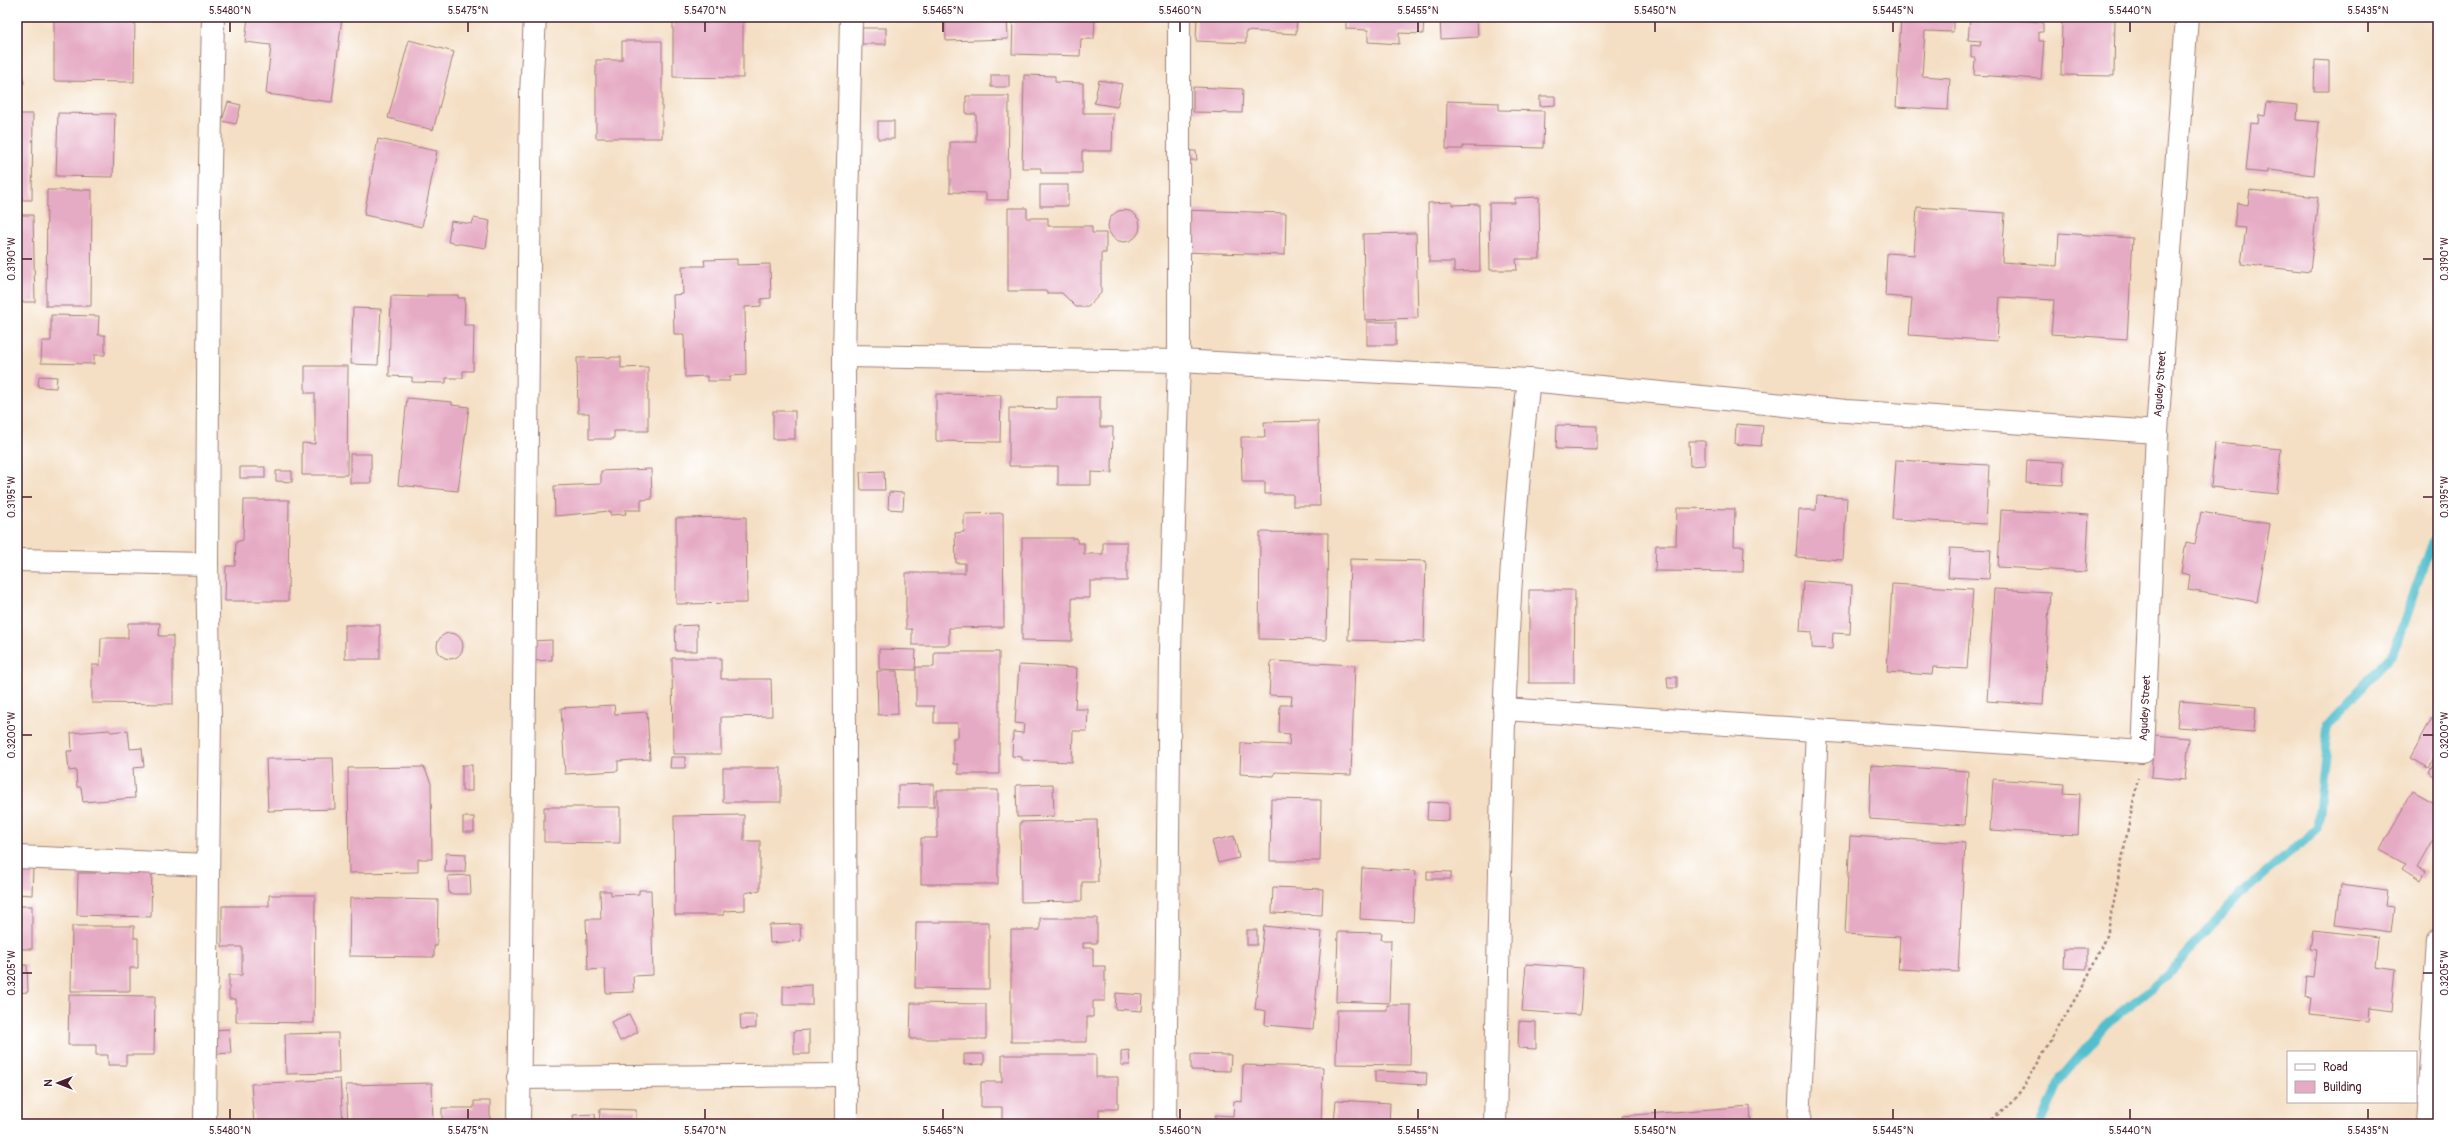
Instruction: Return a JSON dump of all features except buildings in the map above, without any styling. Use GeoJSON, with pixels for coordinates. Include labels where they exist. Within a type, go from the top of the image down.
{"type":"FeatureCollection","features":[{"type":"Feature","properties":{"kind":"street"},"geometry":{"type":"LineString","coordinates":[[205,1124],[210,717],[207,564],[213,17]]}},
{"type":"Feature","properties":{"kind":"street"},"geometry":{"type":"LineString","coordinates":[[519,1124],[518,1078],[531,94],[535,17]]}},
{"type":"Feature","properties":{"kind":"street"},"geometry":{"type":"LineString","coordinates":[[846,1124],[844,356],[851,17]]}},
{"type":"Feature","properties":{"kind":"street"},"geometry":{"type":"LineString","coordinates":[[1165,1124],[1170,651],[1179,361],[1179,17]]}},
{"type":"Feature","properties":{"kind":"street","name":"Agudey Street"},"geometry":{"type":"LineString","coordinates":[[2143,752],[2157,432],[2187,17]]}},
{"type":"Feature","properties":{"kind":"street"},"geometry":{"type":"LineString","coordinates":[[844,356],[1179,361],[1529,380],[1846,412],[2157,432]]}},
{"type":"Feature","properties":{"kind":"street"},"geometry":{"type":"LineString","coordinates":[[1495,1124],[1504,709],[1521,450],[1529,380]]}},
{"type":"Feature","properties":{"kind":"street"},"geometry":{"type":"LineString","coordinates":[[17,560],[207,564]]}},
{"type":"Feature","properties":{"kind":"street"},"geometry":{"type":"LineString","coordinates":[[1504,709],[2143,752]]}},
{"type":"Feature","properties":{"kind":"street"},"geometry":{"type":"LineString","coordinates":[[1799,1124],[1817,730]]}},
{"type":"Feature","properties":{"kind":"street"},"geometry":{"type":"LineString","coordinates":[[17,857],[208,865]]}},
{"type":"Feature","properties":{"kind":"street"},"geometry":{"type":"LineString","coordinates":[[2427,1124],[2435,1042],[2438,939]]}},
{"type":"Feature","properties":{"kind":"street"},"geometry":{"type":"LineString","coordinates":[[518,1078],[845,1074]]}},
{"type":"Feature","properties":{"kind":"path"},"geometry":{"type":"LineString","coordinates":[[1988,1124],[2021,1092],[2089,975],[2108,931],[2143,752]]}},
{"type":"Feature","properties":{"kind":"waterway"},"geometry":{"type":"LineString","coordinates":[[2041,1124],[2061,1078],[2106,1025],[2166,976],[2240,894],[2317,829],[2329,723],[2393,653],[2430,547],[2438,535]]}}]}
